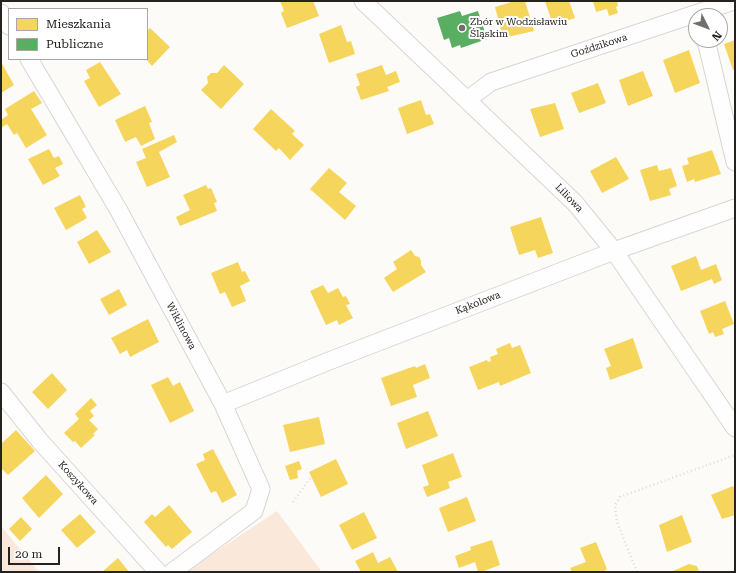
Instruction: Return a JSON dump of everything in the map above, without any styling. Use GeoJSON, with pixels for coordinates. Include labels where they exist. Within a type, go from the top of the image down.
{"type":"FeatureCollection","features":[{"type":"Feature","properties":{"kind":"street","name":"Liliowa"},"geometry":{"type":"LineString","coordinates":[[363,1],[575,203],[614,251],[734,424]]}},
{"type":"Feature","properties":{"kind":"street","name":"Goździkowa"},"geometry":{"type":"LineString","coordinates":[[707,8],[734,1]]}},
{"type":"Feature","properties":{"kind":"street"},"geometry":{"type":"LineString","coordinates":[[1,13],[8,24]]}},
{"type":"Feature","properties":{"kind":"street","name":"Goździkowa"},"geometry":{"type":"LineString","coordinates":[[467,100],[491,82],[688,14]]}},
{"type":"Feature","properties":{"kind":"street"},"geometry":{"type":"LineString","coordinates":[[708,48],[735,162]]}},
{"type":"Feature","properties":{"kind":"street","name":"Wiklinowa"},"geometry":{"type":"LineString","coordinates":[[30,60],[118,209],[223,404],[261,489],[254,511],[172,572]]}},
{"type":"Feature","properties":{"kind":"street","name":"Kąkolowa"},"geometry":{"type":"LineString","coordinates":[[223,404],[329,360],[614,251],[735,208]]}},
{"type":"Feature","properties":{"kind":"street","name":"Koszykowa"},"geometry":{"type":"LineString","coordinates":[[1,392],[40,440],[158,572]]}},
{"type":"Feature","properties":{"kind":"path"},"geometry":{"type":"LineString","coordinates":[[637,572],[617,522],[616,505],[620,497],[735,455]]}},
{"type":"Feature","properties":{"kind":"path"},"geometry":{"type":"LineString","coordinates":[[293,502],[311,477]]}},
{"type":"Feature","properties":{"kind":"shaded area"},"geometry":{"type":"Polygon","coordinates":[[[277,511],[322,572],[185,572],[277,511]]]}},
{"type":"Feature","properties":{"kind":"shaded area"},"geometry":{"type":"Polygon","coordinates":[[[1,526],[39,572],[1,572],[1,526]]]}},
{"type":"Feature","properties":{"kind":"building: Mieszkania"},"geometry":{"type":"Polygon","coordinates":[[[280,1],[313,1],[319,16],[287,28],[281,13],[284,11],[280,1]]]}},
{"type":"Feature","properties":{"kind":"building: Mieszkania"},"geometry":{"type":"Polygon","coordinates":[[[515,1],[525,1],[534,31],[503,38],[495,7],[515,1]]]}},
{"type":"Feature","properties":{"kind":"building: Mieszkania"},"geometry":{"type":"Polygon","coordinates":[[[545,1],[569,1],[575,18],[553,25],[545,1]]]}},
{"type":"Feature","properties":{"kind":"building: Mieszkania"},"geometry":{"type":"Polygon","coordinates":[[[593,1],[617,1],[618,6],[616,7],[618,13],[609,16],[607,9],[596,12],[593,1]]]}},
{"type":"Feature","properties":{"kind":"building: Mieszkania"},"geometry":{"type":"Polygon","coordinates":[[[341,25],[347,42],[351,41],[355,54],[329,63],[319,34],[341,25]]]}},
{"type":"Feature","properties":{"kind":"building: Mieszkania"},"geometry":{"type":"Polygon","coordinates":[[[150,28],[170,47],[152,66],[147,60],[148,30],[150,28]]]}},
{"type":"Feature","properties":{"kind":"building: Mieszkania"},"geometry":{"type":"Polygon","coordinates":[[[735,40],[735,70],[733,70],[725,48],[728,48],[728,43],[735,40]]]}},
{"type":"Feature","properties":{"kind":"building: Mieszkania"},"geometry":{"type":"Polygon","coordinates":[[[689,50],[700,83],[675,93],[663,60],[689,50]]]}},
{"type":"Feature","properties":{"kind":"building: Mieszkania"},"geometry":{"type":"Polygon","coordinates":[[[1,62],[14,85],[1,93],[1,62]]]}},
{"type":"Feature","properties":{"kind":"building: Mieszkania"},"geometry":{"type":"Polygon","coordinates":[[[100,62],[121,94],[99,107],[84,81],[90,78],[86,70],[100,62]]]}},
{"type":"Feature","properties":{"kind":"building: Mieszkania"},"geometry":{"type":"Polygon","coordinates":[[[224,65],[244,84],[221,109],[201,90],[208,83],[207,77],[211,73],[217,73],[224,65]]]}},
{"type":"Feature","properties":{"kind":"building: Mieszkania"},"geometry":{"type":"Polygon","coordinates":[[[382,65],[386,75],[396,71],[400,82],[387,87],[389,91],[361,100],[356,87],[360,85],[356,74],[382,65]]]}},
{"type":"Feature","properties":{"kind":"building: Mieszkania"},"geometry":{"type":"Polygon","coordinates":[[[643,71],[653,96],[628,106],[619,80],[643,71]]]}},
{"type":"Feature","properties":{"kind":"building: Mieszkania"},"geometry":{"type":"Polygon","coordinates":[[[598,83],[606,103],[579,113],[571,93],[598,83]]]}},
{"type":"Feature","properties":{"kind":"building: Mieszkania"},"geometry":{"type":"Polygon","coordinates":[[[34,91],[42,103],[31,109],[47,135],[26,148],[17,133],[14,135],[7,124],[1,128],[1,120],[8,115],[5,109],[34,91]]]}},
{"type":"Feature","properties":{"kind":"building: Mieszkania"},"geometry":{"type":"Polygon","coordinates":[[[421,100],[426,115],[430,114],[434,124],[407,134],[398,108],[421,100]]]}},
{"type":"Feature","properties":{"kind":"building: Mieszkania"},"geometry":{"type":"Polygon","coordinates":[[[555,103],[564,129],[540,137],[530,109],[555,103]]]}},
{"type":"Feature","properties":{"kind":"building: Mieszkania"},"geometry":{"type":"Polygon","coordinates":[[[145,106],[152,122],[149,123],[155,139],[141,146],[136,137],[125,142],[115,120],[145,106]]]}},
{"type":"Feature","properties":{"kind":"building: Mieszkania"},"geometry":{"type":"Polygon","coordinates":[[[271,109],[295,131],[292,134],[304,145],[290,160],[279,148],[276,151],[253,129],[271,109]]]}},
{"type":"Feature","properties":{"kind":"building: Mieszkania"},"geometry":{"type":"Polygon","coordinates":[[[174,135],[177,142],[159,152],[170,177],[147,187],[136,162],[146,158],[142,149],[174,135]]]}},
{"type":"Feature","properties":{"kind":"building: Mieszkania"},"geometry":{"type":"Polygon","coordinates":[[[49,149],[54,158],[59,156],[63,164],[55,168],[60,176],[43,185],[28,159],[49,149]]]}},
{"type":"Feature","properties":{"kind":"building: Mieszkania"},"geometry":{"type":"Polygon","coordinates":[[[712,150],[721,174],[695,182],[694,179],[687,182],[682,166],[689,164],[687,158],[712,150]]]}},
{"type":"Feature","properties":{"kind":"building: Mieszkania"},"geometry":{"type":"Polygon","coordinates":[[[616,157],[629,179],[602,193],[590,171],[616,157]]]}},
{"type":"Feature","properties":{"kind":"building: Mieszkania"},"geometry":{"type":"Polygon","coordinates":[[[657,165],[659,171],[671,168],[677,186],[669,189],[671,195],[650,201],[640,170],[657,165]]]}},
{"type":"Feature","properties":{"kind":"building: Mieszkania"},"geometry":{"type":"Polygon","coordinates":[[[329,168],[347,183],[339,192],[356,206],[345,220],[310,189],[329,168]]]}},
{"type":"Feature","properties":{"kind":"building: Mieszkania"},"geometry":{"type":"Polygon","coordinates":[[[206,185],[208,189],[211,188],[217,202],[214,203],[217,211],[180,226],[176,217],[190,210],[183,195],[206,185]]]}},
{"type":"Feature","properties":{"kind":"building: Mieszkania"},"geometry":{"type":"Polygon","coordinates":[[[80,195],[86,207],[82,209],[87,218],[66,230],[54,208],[80,195]]]}},
{"type":"Feature","properties":{"kind":"building: Mieszkania"},"geometry":{"type":"Polygon","coordinates":[[[541,217],[553,253],[538,258],[535,250],[519,255],[510,227],[541,217]]]}},
{"type":"Feature","properties":{"kind":"building: Mieszkania"},"geometry":{"type":"Polygon","coordinates":[[[97,230],[111,252],[89,264],[77,242],[97,230]]]}},
{"type":"Feature","properties":{"kind":"building: Mieszkania"},"geometry":{"type":"Polygon","coordinates":[[[411,250],[415,256],[419,257],[421,260],[421,265],[426,272],[393,292],[384,278],[397,269],[393,262],[411,250]]]}},
{"type":"Feature","properties":{"kind":"building: Mieszkania"},"geometry":{"type":"Polygon","coordinates":[[[696,256],[701,270],[716,264],[722,280],[714,284],[712,279],[681,291],[671,266],[696,256]]]}},
{"type":"Feature","properties":{"kind":"building: Mieszkania"},"geometry":{"type":"Polygon","coordinates":[[[238,262],[242,272],[245,271],[250,281],[240,286],[246,301],[232,307],[225,292],[220,294],[211,273],[238,262]]]}},
{"type":"Feature","properties":{"kind":"building: Mieszkania"},"geometry":{"type":"Polygon","coordinates":[[[323,285],[328,293],[338,288],[343,297],[346,296],[350,304],[346,305],[353,318],[339,325],[337,320],[326,325],[310,291],[323,285]]]}},
{"type":"Feature","properties":{"kind":"building: Mieszkania"},"geometry":{"type":"Polygon","coordinates":[[[119,289],[127,305],[109,315],[100,299],[119,289]]]}},
{"type":"Feature","properties":{"kind":"building: Mieszkania"},"geometry":{"type":"Polygon","coordinates":[[[725,301],[734,324],[722,329],[724,334],[715,337],[713,332],[709,334],[700,311],[725,301]]]}},
{"type":"Feature","properties":{"kind":"building: Mieszkania"},"geometry":{"type":"Polygon","coordinates":[[[148,319],[159,342],[130,357],[127,350],[120,354],[111,338],[148,319]]]}},
{"type":"Feature","properties":{"kind":"building: Mieszkania"},"geometry":{"type":"Polygon","coordinates":[[[633,338],[643,368],[610,380],[606,368],[611,366],[604,349],[633,338]]]}},
{"type":"Feature","properties":{"kind":"building: Mieszkania"},"geometry":{"type":"Polygon","coordinates":[[[510,343],[512,348],[520,345],[531,373],[500,386],[499,382],[478,390],[469,367],[487,360],[488,362],[491,361],[490,357],[498,354],[496,349],[510,343]]]}},
{"type":"Feature","properties":{"kind":"building: Mieszkania"},"geometry":{"type":"Polygon","coordinates":[[[425,364],[430,378],[413,385],[417,397],[391,406],[381,378],[425,364]]]}},
{"type":"Feature","properties":{"kind":"building: Mieszkania"},"geometry":{"type":"Polygon","coordinates":[[[52,373],[67,390],[48,409],[32,392],[52,373]]]}},
{"type":"Feature","properties":{"kind":"building: Mieszkania"},"geometry":{"type":"Polygon","coordinates":[[[168,377],[173,386],[180,382],[194,411],[170,423],[151,385],[168,377]]]}},
{"type":"Feature","properties":{"kind":"building: Mieszkania"},"geometry":{"type":"Polygon","coordinates":[[[91,398],[97,405],[90,411],[94,416],[89,420],[98,429],[93,434],[95,435],[81,448],[75,441],[73,442],[64,433],[79,419],[75,414],[91,398]]]}},
{"type":"Feature","properties":{"kind":"building: Mieszkania"},"geometry":{"type":"Polygon","coordinates":[[[428,411],[438,436],[406,449],[397,423],[428,411]]]}},
{"type":"Feature","properties":{"kind":"building: Mieszkania"},"geometry":{"type":"Polygon","coordinates":[[[319,417],[325,444],[290,452],[283,425],[319,417]]]}},
{"type":"Feature","properties":{"kind":"building: Mieszkania"},"geometry":{"type":"Polygon","coordinates":[[[16,430],[35,451],[8,475],[1,468],[1,444],[16,430]]]}},
{"type":"Feature","properties":{"kind":"building: Mieszkania"},"geometry":{"type":"Polygon","coordinates":[[[213,449],[237,495],[222,503],[216,491],[211,493],[196,464],[205,460],[203,454],[213,449]]]}},
{"type":"Feature","properties":{"kind":"building: Mieszkania"},"geometry":{"type":"Polygon","coordinates":[[[453,453],[462,477],[448,482],[450,488],[427,497],[423,487],[429,485],[422,465],[453,453]]]}},
{"type":"Feature","properties":{"kind":"building: Mieszkania"},"geometry":{"type":"Polygon","coordinates":[[[336,459],[348,484],[321,497],[309,472],[336,459]]]}},
{"type":"Feature","properties":{"kind":"building: Mieszkania"},"geometry":{"type":"Polygon","coordinates":[[[299,461],[302,469],[297,471],[298,478],[290,480],[285,466],[299,461]]]}},
{"type":"Feature","properties":{"kind":"building: Mieszkania"},"geometry":{"type":"Polygon","coordinates":[[[46,475],[63,494],[39,518],[22,498],[46,475]]]}},
{"type":"Feature","properties":{"kind":"building: Mieszkania"},"geometry":{"type":"Polygon","coordinates":[[[733,486],[735,490],[735,515],[722,519],[711,495],[733,486]]]}},
{"type":"Feature","properties":{"kind":"building: Mieszkania"},"geometry":{"type":"Polygon","coordinates":[[[467,497],[476,521],[448,532],[439,508],[467,497]]]}},
{"type":"Feature","properties":{"kind":"building: Mieszkania"},"geometry":{"type":"Polygon","coordinates":[[[169,505],[192,532],[172,549],[168,545],[166,547],[144,522],[152,514],[155,517],[169,505]]]}},
{"type":"Feature","properties":{"kind":"building: Mieszkania"},"geometry":{"type":"Polygon","coordinates":[[[364,512],[377,538],[352,550],[339,525],[364,512]]]}},
{"type":"Feature","properties":{"kind":"building: Mieszkania"},"geometry":{"type":"Polygon","coordinates":[[[80,514],[96,532],[77,548],[61,530],[80,514]]]}},
{"type":"Feature","properties":{"kind":"building: Mieszkania"},"geometry":{"type":"Polygon","coordinates":[[[682,515],[692,542],[667,552],[659,525],[682,515]]]}},
{"type":"Feature","properties":{"kind":"building: Mieszkania"},"geometry":{"type":"Polygon","coordinates":[[[21,517],[32,529],[20,541],[9,529],[21,517]]]}},
{"type":"Feature","properties":{"kind":"building: Mieszkania"},"geometry":{"type":"Polygon","coordinates":[[[492,540],[500,565],[481,572],[478,572],[475,562],[459,568],[455,556],[471,550],[470,547],[492,540]]]}},
{"type":"Feature","properties":{"kind":"building: Mieszkania"},"geometry":{"type":"Polygon","coordinates":[[[596,542],[607,569],[603,572],[572,572],[570,568],[586,562],[580,548],[596,542]]]}},
{"type":"Feature","properties":{"kind":"building: Mieszkania"},"geometry":{"type":"Polygon","coordinates":[[[373,552],[378,563],[390,557],[398,572],[361,572],[355,561],[373,552]]]}},
{"type":"Feature","properties":{"kind":"building: Mieszkania"},"geometry":{"type":"Polygon","coordinates":[[[118,558],[129,572],[102,572],[118,558]]]}},
{"type":"Feature","properties":{"kind":"building: Mieszkania"},"geometry":{"type":"Polygon","coordinates":[[[689,564],[697,566],[699,572],[671,572],[689,564]]]}},
{"type":"Feature","properties":{"kind":"building: Publiczne","name":"Zbór w Wodzisławiu Śląskim"},"geometry":{"type":"Polygon","coordinates":[[[460,11],[462,16],[478,11],[487,39],[461,48],[460,45],[452,48],[449,38],[444,40],[437,18],[460,11]]]}},
{"type":"Feature","properties":{"kind":"place","name":"Zbór w Wodzisławiu Śląskim"},"geometry":{"type":"Point","coordinates":[462,28]}}]}
